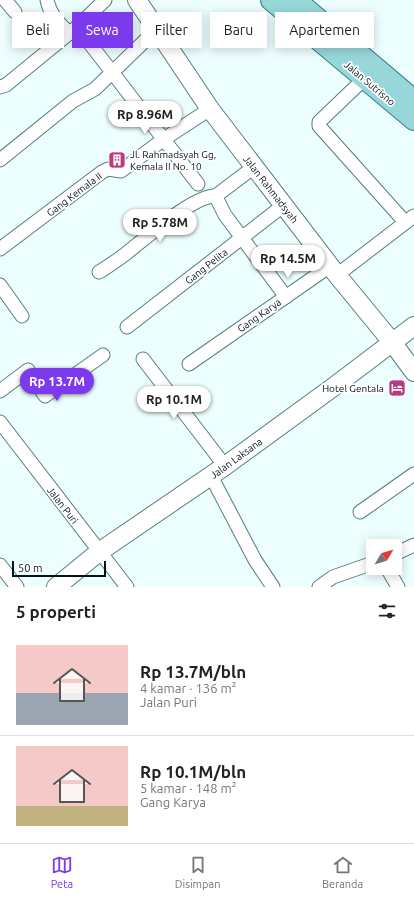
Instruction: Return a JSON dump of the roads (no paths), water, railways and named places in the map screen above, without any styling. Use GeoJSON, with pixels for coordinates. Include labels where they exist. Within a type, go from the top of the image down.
{"type":"FeatureCollection","features":[{"type":"Feature","properties":{"kind":"main road","name":"Jalan Sutrisno"},"geometry":{"type":"LineString","coordinates":[[271,0],[414,120]]}},
{"type":"Feature","properties":{"kind":"main road","name":"Jalan Sutrisno"},"geometry":{"type":"LineString","coordinates":[[296,0],[414,100]]}},
{"type":"Feature","properties":{"kind":"street"},"geometry":{"type":"LineString","coordinates":[[5,0],[16,12]]}},
{"type":"Feature","properties":{"kind":"street"},"geometry":{"type":"LineString","coordinates":[[47,0],[49,9],[56,20],[72,29]]}},
{"type":"Feature","properties":{"kind":"street"},"geometry":{"type":"LineString","coordinates":[[92,12],[105,0]]}},
{"type":"Feature","properties":{"kind":"street","name":"Jalan Rahmadsyah"},"geometry":{"type":"LineString","coordinates":[[137,0],[145,12]]}},
{"type":"Feature","properties":{"kind":"street"},"geometry":{"type":"LineString","coordinates":[[0,87],[6,85],[72,31]]}},
{"type":"Feature","properties":{"kind":"street"},"geometry":{"type":"LineString","coordinates":[[0,160],[73,101],[95,88],[110,69],[141,43]]}},
{"type":"Feature","properties":{"kind":"street"},"geometry":{"type":"LineString","coordinates":[[90,48],[110,69],[198,184]]}},
{"type":"Feature","properties":{"kind":"street","name":"Jalan Rahmadsyah"},"geometry":{"type":"LineString","coordinates":[[170,48],[210,109],[333,271],[392,342],[414,372]]}},
{"type":"Feature","properties":{"kind":"street"},"geometry":{"type":"LineString","coordinates":[[365,78],[319,122],[319,126],[409,219]]}},
{"type":"Feature","properties":{"kind":"street","name":"Gang Kemala II"},"geometry":{"type":"LineString","coordinates":[[0,249],[102,172],[108,170],[121,171],[164,139],[210,109]]}},
{"type":"Feature","properties":{"kind":"street"},"geometry":{"type":"LineString","coordinates":[[99,272],[121,258],[165,223],[194,203],[207,197],[216,196],[254,167]]}},
{"type":"Feature","properties":{"kind":"street"},"geometry":{"type":"LineString","coordinates":[[216,196],[225,215],[286,297]]}},
{"type":"Feature","properties":{"kind":"street","name":"Gang Pelita"},"geometry":{"type":"LineString","coordinates":[[127,327],[284,205]]}},
{"type":"Feature","properties":{"kind":"street","name":"Gang Karya"},"geometry":{"type":"LineString","coordinates":[[189,364],[286,297],[333,271],[409,219]]}},
{"type":"Feature","properties":{"kind":"street"},"geometry":{"type":"LineString","coordinates":[[0,285],[22,316]]}},
{"type":"Feature","properties":{"kind":"street","name":"Jalan Laksana"},"geometry":{"type":"LineString","coordinates":[[56,587],[99,552],[218,471],[414,326]]}},
{"type":"Feature","properties":{"kind":"street"},"geometry":{"type":"LineString","coordinates":[[0,391],[28,370],[44,396],[103,356]]}},
{"type":"Feature","properties":{"kind":"street"},"geometry":{"type":"LineString","coordinates":[[143,359],[218,471],[255,560],[273,587]]}},
{"type":"Feature","properties":{"kind":"street","name":"Jalan Puri"},"geometry":{"type":"LineString","coordinates":[[0,422],[126,587]]}},
{"type":"Feature","properties":{"kind":"street"},"geometry":{"type":"LineString","coordinates":[[360,512],[414,474]]}},
{"type":"Feature","properties":{"kind":"street"},"geometry":{"type":"LineString","coordinates":[[402,551],[414,545]]}},
{"type":"Feature","properties":{"kind":"street"},"geometry":{"type":"LineString","coordinates":[[319,587],[333,577],[366,565]]}},
{"type":"Feature","properties":{"kind":"street"},"geometry":{"type":"LineString","coordinates":[[0,566],[17,587]]}},
{"type":"Feature","properties":{"kind":"street"},"geometry":{"type":"LineString","coordinates":[[391,575],[398,587]]}},
{"type":"Feature","properties":{"kind":"place","name":"Jl. Rahmadsyah Gg, Kemala II No. 10"},"geometry":{"type":"Point","coordinates":[117,160]}},
{"type":"Feature","properties":{"kind":"place","name":"Hotel Gentala"},"geometry":{"type":"Point","coordinates":[397,388]}}]}
